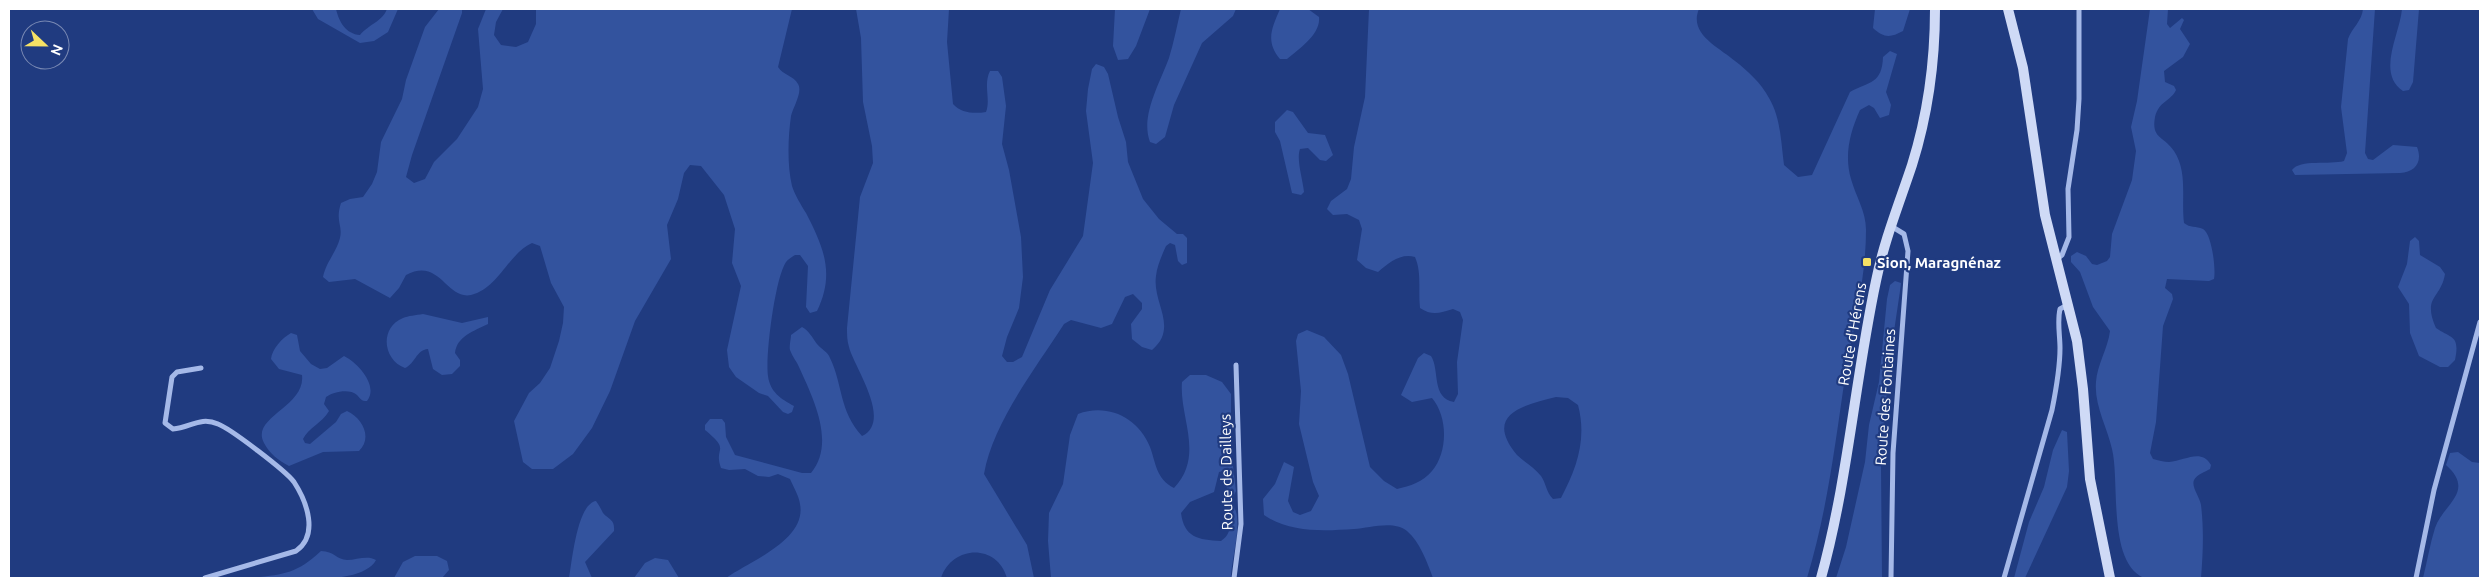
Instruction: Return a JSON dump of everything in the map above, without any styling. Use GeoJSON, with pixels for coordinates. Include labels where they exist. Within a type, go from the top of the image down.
{"type":"FeatureCollection","features":[{"type":"Feature","properties":{"kind":"main road","name":"Route d'Hérens"},"geometry":{"type":"LineString","coordinates":[[1821,578],[1836,515],[1876,282],[1891,226],[1915,154],[1929,99],[1934,54],[1935,9]]}},
{"type":"Feature","properties":{"kind":"main road"},"geometry":{"type":"LineString","coordinates":[[2008,9],[2023,68],[2040,188],[2069,304],[2081,369],[2090,479],[2110,578]]}},
{"type":"Feature","properties":{"kind":"street"},"geometry":{"type":"LineString","coordinates":[[2057,259],[2062,255],[2069,237],[2068,189],[2079,99],[2079,9]]}},
{"type":"Feature","properties":{"kind":"street","name":"Route des Fontaines"},"geometry":{"type":"LineString","coordinates":[[1891,226],[1900,229],[1904,234],[1908,251],[1893,453],[1891,578]]}},
{"type":"Feature","properties":{"kind":"street"},"geometry":{"type":"LineString","coordinates":[[2004,578],[2052,410],[2057,385],[2060,349],[2058,316],[2063,306],[2069,304]]}},
{"type":"Feature","properties":{"kind":"street"},"geometry":{"type":"LineString","coordinates":[[2416,578],[2434,490],[2480,322]]}},
{"type":"Feature","properties":{"kind":"street","name":"Route de Dailleys"},"geometry":{"type":"LineString","coordinates":[[1234,578],[1241,524],[1236,365]]}},
{"type":"Feature","properties":{"kind":"street"},"geometry":{"type":"LineString","coordinates":[[201,368],[177,372],[172,377],[165,423],[173,429],[200,420],[217,423],[276,466],[289,477],[301,495],[309,519],[310,535],[306,543],[296,551],[205,578]]}},
{"type":"Feature","properties":{"kind":"shaded area"},"geometry":{"type":"Polygon","coordinates":[[[312,9],[336,9],[339,18],[347,30],[360,35],[379,20],[387,9],[398,9],[388,32],[374,41],[360,43],[318,19],[312,9]]]}},
{"type":"Feature","properties":{"kind":"shaded area"},"geometry":{"type":"Polygon","coordinates":[[[439,9],[462,9],[462,13],[412,155],[406,177],[414,183],[425,179],[434,162],[457,139],[478,107],[483,89],[478,29],[486,9],[503,9],[496,22],[494,35],[501,45],[516,47],[528,42],[536,24],[536,9],[792,9],[778,67],[796,81],[799,87],[799,95],[790,124],[790,178],[795,193],[818,238],[825,261],[826,273],[822,298],[817,311],[810,313],[806,307],[808,266],[800,255],[795,255],[786,262],[778,284],[769,336],[768,376],[774,391],[794,406],[792,412],[788,414],[783,412],[768,396],[759,393],[736,377],[729,367],[727,350],[741,286],[732,263],[735,229],[724,195],[701,166],[690,165],[684,173],[678,199],[667,225],[671,259],[635,321],[610,391],[592,428],[573,454],[553,469],[532,469],[523,462],[514,421],[529,393],[540,383],[550,368],[563,323],[564,307],[551,283],[540,246],[532,243],[524,248],[489,286],[471,295],[462,295],[427,271],[418,271],[406,275],[399,288],[390,298],[355,279],[329,282],[323,277],[340,238],[339,209],[341,203],[363,197],[372,184],[377,172],[381,142],[402,99],[406,80],[425,27],[439,9]]]}},
{"type":"Feature","properties":{"kind":"shaded area"},"geometry":{"type":"Polygon","coordinates":[[[856,9],[949,9],[947,42],[953,104],[964,111],[972,113],[986,112],[988,102],[987,81],[990,71],[998,71],[1002,77],[1006,106],[1002,144],[1009,170],[1021,237],[1023,277],[1019,308],[1007,337],[1002,356],[1007,362],[1013,362],[1022,357],[1050,290],[1083,236],[1093,163],[1086,111],[1092,69],[1096,64],[1104,67],[1108,74],[1126,142],[1128,162],[1143,199],[1159,219],[1177,234],[1183,234],[1187,238],[1187,263],[1182,265],[1178,261],[1175,245],[1170,243],[1166,246],[1159,264],[1156,286],[1164,324],[1160,341],[1152,350],[1142,347],[1132,339],[1131,324],[1142,309],[1142,303],[1133,294],[1125,297],[1112,324],[1101,328],[1071,320],[1064,324],[1029,377],[996,435],[984,474],[1027,545],[1034,578],[1007,578],[1002,567],[994,559],[985,554],[974,552],[964,554],[955,559],[947,567],[941,578],[726,578],[762,557],[786,539],[795,528],[800,517],[800,504],[790,479],[778,474],[769,477],[758,476],[745,469],[729,470],[721,468],[719,461],[720,446],[705,430],[705,425],[710,419],[722,419],[725,423],[726,437],[735,455],[802,473],[811,473],[818,461],[822,448],[822,434],[816,406],[790,348],[791,335],[802,327],[809,332],[817,344],[829,356],[849,417],[862,436],[871,429],[874,419],[869,393],[852,356],[847,335],[860,197],[873,163],[872,146],[863,102],[861,38],[856,9]]]}},
{"type":"Feature","properties":{"kind":"shaded area"},"geometry":{"type":"Polygon","coordinates":[[[1115,9],[1150,9],[1136,46],[1128,59],[1118,60],[1113,46],[1115,9]]]}},
{"type":"Feature","properties":{"kind":"shaded area"},"geometry":{"type":"Polygon","coordinates":[[[1181,9],[1236,9],[1233,16],[1202,43],[1174,105],[1165,137],[1156,144],[1150,142],[1147,121],[1152,100],[1169,58],[1181,9]]]}},
{"type":"Feature","properties":{"kind":"shaded area"},"geometry":{"type":"Polygon","coordinates":[[[1280,9],[1308,9],[1319,17],[1317,29],[1313,35],[1287,59],[1280,59],[1275,52],[1271,40],[1271,34],[1280,9]]]}},
{"type":"Feature","properties":{"kind":"shaded area"},"geometry":{"type":"Polygon","coordinates":[[[1369,9],[1699,9],[1698,26],[1707,40],[1749,73],[1766,93],[1778,122],[1784,165],[1798,177],[1812,175],[1850,92],[1877,77],[1882,66],[1883,57],[1890,51],[1897,54],[1886,92],[1891,105],[1889,115],[1880,118],[1874,108],[1869,105],[1860,110],[1849,144],[1849,170],[1866,223],[1864,267],[1825,503],[1807,578],[1433,578],[1419,546],[1412,536],[1402,528],[1388,525],[1343,530],[1307,530],[1284,525],[1264,515],[1263,499],[1275,484],[1284,462],[1294,467],[1288,501],[1293,512],[1300,515],[1311,511],[1319,496],[1313,482],[1299,424],[1301,391],[1296,341],[1298,334],[1307,330],[1324,337],[1341,355],[1348,374],[1370,467],[1384,481],[1397,489],[1425,478],[1437,463],[1443,445],[1444,434],[1441,415],[1432,398],[1412,402],[1401,395],[1418,358],[1424,353],[1431,356],[1434,362],[1437,383],[1442,395],[1454,402],[1458,394],[1457,362],[1463,320],[1460,312],[1453,309],[1432,313],[1420,308],[1419,275],[1415,257],[1404,256],[1391,262],[1378,272],[1366,268],[1357,260],[1362,229],[1359,220],[1347,214],[1333,215],[1327,209],[1331,201],[1347,189],[1351,179],[1354,147],[1365,97],[1369,9]],[[1556,397],[1521,408],[1506,421],[1504,430],[1508,441],[1517,455],[1541,476],[1553,499],[1561,498],[1567,487],[1576,464],[1581,441],[1581,418],[1578,405],[1568,398],[1556,397]]]}},
{"type":"Feature","properties":{"kind":"shaded area"},"geometry":{"type":"Polygon","coordinates":[[[1875,9],[1910,9],[1903,31],[1887,36],[1873,28],[1875,9]]]}},
{"type":"Feature","properties":{"kind":"shaded area"},"geometry":{"type":"Polygon","coordinates":[[[2150,9],[2168,9],[2167,24],[2170,28],[2182,18],[2184,20],[2180,29],[2190,44],[2183,57],[2164,71],[2165,82],[2174,86],[2176,90],[2159,108],[2154,124],[2159,137],[2174,151],[2181,168],[2183,177],[2184,223],[2203,229],[2206,232],[2214,261],[2214,279],[2209,281],[2167,279],[2165,288],[2172,294],[2173,299],[2163,326],[2156,422],[2150,453],[2153,459],[2167,462],[2198,456],[2207,460],[2211,465],[2210,469],[2197,476],[2193,483],[2202,514],[2201,578],[2144,578],[2132,569],[2125,556],[2117,520],[2112,449],[2099,408],[2096,391],[2100,363],[2110,331],[2093,307],[2080,272],[2071,262],[2071,256],[2077,252],[2086,256],[2092,264],[2097,265],[2107,261],[2110,257],[2112,234],[2132,180],[2136,151],[2131,127],[2137,101],[2150,9]]]}},
{"type":"Feature","properties":{"kind":"shaded area"},"geometry":{"type":"Polygon","coordinates":[[[2363,9],[2375,9],[2365,153],[2368,159],[2373,160],[2393,145],[2417,147],[2419,152],[2418,162],[2410,171],[2400,173],[2295,175],[2292,170],[2302,165],[2344,161],[2347,153],[2341,107],[2348,39],[2361,17],[2363,9]]]}},
{"type":"Feature","properties":{"kind":"shaded area"},"geometry":{"type":"Polygon","coordinates":[[[2402,9],[2419,9],[2413,82],[2409,90],[2403,91],[2395,83],[2391,74],[2390,64],[2402,9]]]}},
{"type":"Feature","properties":{"kind":"shaded area"},"geometry":{"type":"Polygon","coordinates":[[[1287,110],[1293,112],[1308,133],[1325,135],[1333,155],[1326,161],[1320,160],[1308,148],[1300,149],[1299,164],[1304,192],[1301,195],[1292,193],[1280,141],[1275,132],[1275,122],[1287,110]]]}},
{"type":"Feature","properties":{"kind":"shaded area"},"geometry":{"type":"Polygon","coordinates":[[[2415,237],[2419,241],[2420,255],[2440,267],[2445,274],[2432,303],[2431,310],[2436,328],[2450,336],[2455,342],[2455,360],[2448,367],[2440,367],[2419,356],[2410,333],[2409,304],[2398,287],[2407,264],[2410,241],[2415,237]]]}},
{"type":"Feature","properties":{"kind":"shaded area"},"geometry":{"type":"Polygon","coordinates":[[[1895,281],[1901,283],[1889,365],[1881,467],[1882,578],[1836,578],[1846,547],[1865,462],[1869,425],[1879,382],[1887,299],[1890,285],[1895,281]]]}},
{"type":"Feature","properties":{"kind":"shaded area"},"geometry":{"type":"Polygon","coordinates":[[[423,314],[462,323],[488,317],[488,324],[467,335],[459,342],[455,353],[460,360],[460,366],[452,374],[442,375],[433,369],[428,349],[418,354],[405,368],[392,358],[388,351],[387,336],[395,323],[405,317],[423,314]]]}},
{"type":"Feature","properties":{"kind":"shaded area"},"geometry":{"type":"Polygon","coordinates":[[[291,333],[297,335],[300,351],[311,364],[320,369],[327,368],[344,356],[361,369],[369,382],[370,395],[367,401],[350,392],[337,392],[326,397],[324,404],[329,411],[303,439],[305,443],[310,444],[336,422],[341,414],[347,411],[357,418],[364,428],[365,440],[359,451],[323,452],[289,466],[275,456],[264,443],[262,434],[265,426],[271,418],[288,404],[301,386],[302,375],[279,369],[271,359],[273,351],[278,344],[291,333]]]}},
{"type":"Feature","properties":{"kind":"shaded area"},"geometry":{"type":"Polygon","coordinates":[[[1190,375],[1206,375],[1222,382],[1231,394],[1231,450],[1236,491],[1233,497],[1229,498],[1223,471],[1219,472],[1214,492],[1190,502],[1181,513],[1185,527],[1194,536],[1205,540],[1221,541],[1228,534],[1230,526],[1229,513],[1230,508],[1233,506],[1236,512],[1237,530],[1231,578],[1051,578],[1048,541],[1049,513],[1063,484],[1070,435],[1078,414],[1100,410],[1120,415],[1130,420],[1145,437],[1160,475],[1174,488],[1183,475],[1188,463],[1189,449],[1182,382],[1190,375]]]}},
{"type":"Feature","properties":{"kind":"shaded area"},"geometry":{"type":"Polygon","coordinates":[[[2062,430],[2067,432],[2069,471],[2067,487],[2025,578],[2014,578],[2029,522],[2044,487],[2053,450],[2062,430]]]}},
{"type":"Feature","properties":{"kind":"shaded area"},"geometry":{"type":"Polygon","coordinates":[[[2458,452],[2472,462],[2480,463],[2480,578],[2423,578],[2435,528],[2455,498],[2458,490],[2458,483],[2454,474],[2446,465],[2450,453],[2458,452]]]}},
{"type":"Feature","properties":{"kind":"shaded area"},"geometry":{"type":"Polygon","coordinates":[[[596,501],[603,513],[613,522],[614,531],[585,562],[592,578],[569,578],[580,522],[584,512],[596,501]]]}},
{"type":"Feature","properties":{"kind":"shaded area"},"geometry":{"type":"Polygon","coordinates":[[[321,551],[329,552],[344,560],[366,558],[376,560],[368,569],[338,578],[252,578],[290,572],[312,559],[321,551]]]}},
{"type":"Feature","properties":{"kind":"shaded area"},"geometry":{"type":"Polygon","coordinates":[[[415,556],[437,556],[447,561],[449,570],[442,578],[394,578],[403,562],[415,556]]]}},
{"type":"Feature","properties":{"kind":"shaded area"},"geometry":{"type":"Polygon","coordinates":[[[655,558],[668,560],[679,578],[634,578],[645,563],[655,558]]]}},
{"type":"Feature","properties":{"kind":"place","name":"Sion, Maragnénaz"},"geometry":{"type":"Point","coordinates":[1867,262]}}]}
